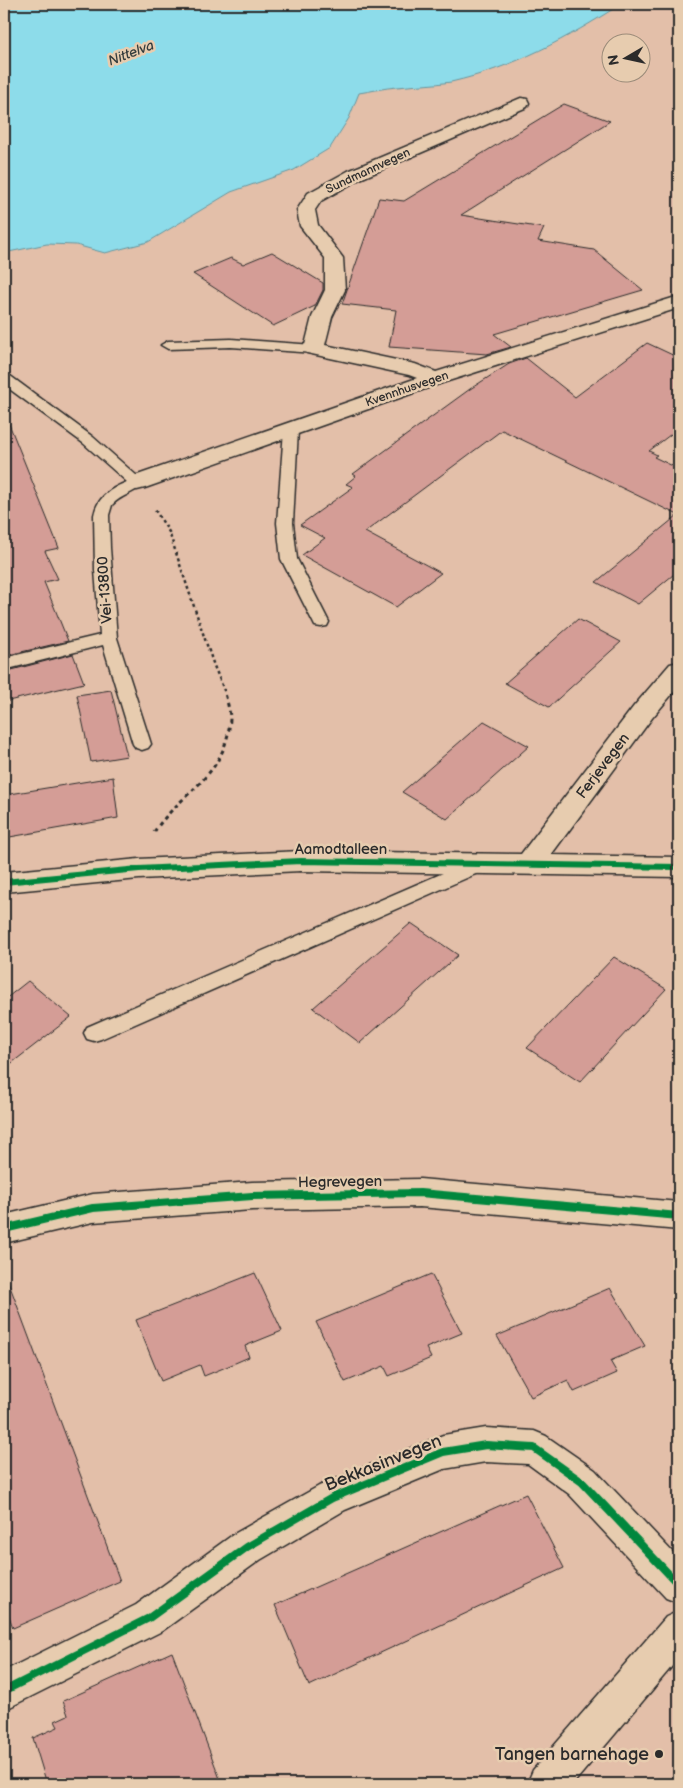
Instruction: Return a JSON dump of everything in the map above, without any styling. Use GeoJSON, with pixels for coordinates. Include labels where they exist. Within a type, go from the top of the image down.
{"type":"FeatureCollection","features":[{"type":"Feature","properties":{"kind":"street","name":"Sundmannvegen"},"geometry":{"type":"LineString","coordinates":[[314,350],[322,317],[334,290],[334,258],[309,226],[306,210],[314,197],[354,175],[522,103]]}},
{"type":"Feature","properties":{"kind":"street","name":"Kvennhusvegen"},"geometry":{"type":"LineString","coordinates":[[137,483],[435,379],[679,302]]}},
{"type":"Feature","properties":{"kind":"street"},"geometry":{"type":"LineString","coordinates":[[314,350],[415,370],[435,379]]}},
{"type":"Feature","properties":{"kind":"street","name":"Ferjevegen"},"geometry":{"type":"LineString","coordinates":[[529,864],[643,712],[679,670]]}},
{"type":"Feature","properties":{"kind":"street","name":"Aamodtalleen"},"geometry":{"type":"LineString","coordinates":[[4,882],[139,869],[301,861],[679,866]]}},
{"type":"Feature","properties":{"kind":"street","name":"Hegrevegen"},"geometry":{"type":"LineString","coordinates":[[4,1229],[93,1208],[252,1196],[420,1194],[679,1216]]}},
{"type":"Feature","properties":{"kind":"street","name":"Bekkasinvegen"},"geometry":{"type":"LineString","coordinates":[[4,1691],[149,1618],[247,1547],[332,1498],[443,1452],[486,1445],[534,1448],[582,1482],[679,1585]]}},
{"type":"Feature","properties":{"kind":"street"},"geometry":{"type":"LineString","coordinates":[[547,1784],[679,1630]]}},
{"type":"Feature","properties":{"kind":"lane"},"geometry":{"type":"LineString","coordinates":[[168,345],[231,344],[314,350]]}},
{"type":"Feature","properties":{"kind":"lane"},"geometry":{"type":"LineString","coordinates":[[4,378],[88,440],[137,483]]}},
{"type":"Feature","properties":{"kind":"lane"},"geometry":{"type":"LineString","coordinates":[[291,430],[285,523],[289,559],[321,622]]}},
{"type":"Feature","properties":{"kind":"lane","name":"Vei-13800"},"geometry":{"type":"LineString","coordinates":[[4,664],[108,638],[102,508],[116,492],[137,483]]}},
{"type":"Feature","properties":{"kind":"lane"},"geometry":{"type":"LineString","coordinates":[[108,638],[142,744]]}},
{"type":"Feature","properties":{"kind":"lane"},"geometry":{"type":"LineString","coordinates":[[94,1033],[482,863]]}},
{"type":"Feature","properties":{"kind":"path"},"geometry":{"type":"LineString","coordinates":[[137,483],[169,532],[214,666],[224,688],[230,718],[224,750],[215,767],[202,782],[164,816],[144,847],[139,869]]}},
{"type":"Feature","properties":{"kind":"water","name":"Nittelva"},"geometry":{"type":"Polygon","coordinates":[[[4,4],[621,4],[560,40],[496,69],[451,82],[392,87],[359,93],[349,118],[330,148],[294,170],[231,192],[148,242],[105,253],[76,245],[47,244],[4,253],[4,4]]]}},
{"type":"Feature","properties":{"kind":"building"},"geometry":{"type":"Polygon","coordinates":[[[564,104],[610,121],[461,215],[544,228],[538,241],[594,250],[643,290],[494,334],[511,347],[487,354],[389,347],[396,310],[342,304],[379,198],[404,201],[564,104]]]}},
{"type":"Feature","properties":{"kind":"building"},"geometry":{"type":"Polygon","coordinates":[[[272,252],[323,283],[323,290],[315,306],[273,326],[193,274],[231,258],[243,264],[272,252]]]}},
{"type":"Feature","properties":{"kind":"building"},"geometry":{"type":"Polygon","coordinates":[[[647,343],[679,358],[679,428],[649,451],[657,455],[654,457],[679,469],[679,570],[638,604],[596,582],[678,515],[502,430],[365,532],[441,573],[396,607],[302,555],[325,538],[300,525],[353,487],[346,484],[356,476],[353,474],[470,389],[509,364],[526,358],[575,397],[647,343]]]}},
{"type":"Feature","properties":{"kind":"building"},"geometry":{"type":"Polygon","coordinates":[[[5,414],[59,548],[45,551],[58,579],[44,582],[68,641],[4,656],[5,414]]]}},
{"type":"Feature","properties":{"kind":"building"},"geometry":{"type":"Polygon","coordinates":[[[578,619],[621,642],[549,707],[505,683],[578,619]]]}},
{"type":"Feature","properties":{"kind":"building"},"geometry":{"type":"Polygon","coordinates":[[[73,654],[84,683],[4,702],[4,672],[73,654]]]}},
{"type":"Feature","properties":{"kind":"building"},"geometry":{"type":"Polygon","coordinates":[[[111,690],[127,756],[91,762],[77,695],[111,690]]]}},
{"type":"Feature","properties":{"kind":"building"},"geometry":{"type":"Polygon","coordinates":[[[484,721],[529,746],[447,819],[402,792],[484,721]]]}},
{"type":"Feature","properties":{"kind":"building"},"geometry":{"type":"Polygon","coordinates":[[[113,777],[118,818],[4,838],[4,795],[113,777]]]}},
{"type":"Feature","properties":{"kind":"building"},"geometry":{"type":"Polygon","coordinates":[[[411,923],[458,955],[360,1043],[313,1008],[411,923]]]}},
{"type":"Feature","properties":{"kind":"building"},"geometry":{"type":"Polygon","coordinates":[[[614,957],[666,989],[580,1082],[527,1048],[614,957]]]}},
{"type":"Feature","properties":{"kind":"building"},"geometry":{"type":"Polygon","coordinates":[[[28,981],[71,1017],[4,1069],[4,1000],[28,981]]]}},
{"type":"Feature","properties":{"kind":"building"},"geometry":{"type":"Polygon","coordinates":[[[255,1273],[282,1331],[245,1346],[249,1357],[226,1367],[204,1376],[200,1365],[161,1381],[136,1320],[255,1273]]]}},
{"type":"Feature","properties":{"kind":"building"},"geometry":{"type":"Polygon","coordinates":[[[431,1274],[462,1333],[426,1348],[431,1358],[389,1376],[384,1366],[345,1382],[316,1322],[431,1274]]]}},
{"type":"Feature","properties":{"kind":"building"},"geometry":{"type":"Polygon","coordinates":[[[8,1281],[120,1581],[13,1628],[4,1601],[4,1282],[8,1281]]]}},
{"type":"Feature","properties":{"kind":"building"},"geometry":{"type":"Polygon","coordinates":[[[610,1288],[645,1346],[610,1361],[617,1373],[574,1392],[568,1380],[531,1397],[497,1336],[610,1288]]]}},
{"type":"Feature","properties":{"kind":"building"},"geometry":{"type":"Polygon","coordinates":[[[526,1494],[564,1568],[309,1686],[275,1605],[526,1494]]]}},
{"type":"Feature","properties":{"kind":"building"},"geometry":{"type":"Polygon","coordinates":[[[172,1652],[222,1784],[47,1784],[33,1738],[58,1727],[55,1721],[68,1715],[63,1701],[172,1652]]]}},
{"type":"Feature","properties":{"kind":"cycle path"},"geometry":{"type":"LineString","coordinates":[[4,882],[139,869],[301,861],[679,867]]}},
{"type":"Feature","properties":{"kind":"cycle path"},"geometry":{"type":"LineString","coordinates":[[4,1229],[93,1208],[252,1196],[420,1193],[679,1216]]}},
{"type":"Feature","properties":{"kind":"cycle path"},"geometry":{"type":"LineString","coordinates":[[4,1691],[149,1618],[247,1547],[332,1498],[443,1452],[486,1445],[534,1448],[582,1482],[679,1585]]}},
{"type":"Feature","properties":{"kind":"place","name":"Tangen barnehage"},"geometry":{"type":"Point","coordinates":[659,1754]}}]}
